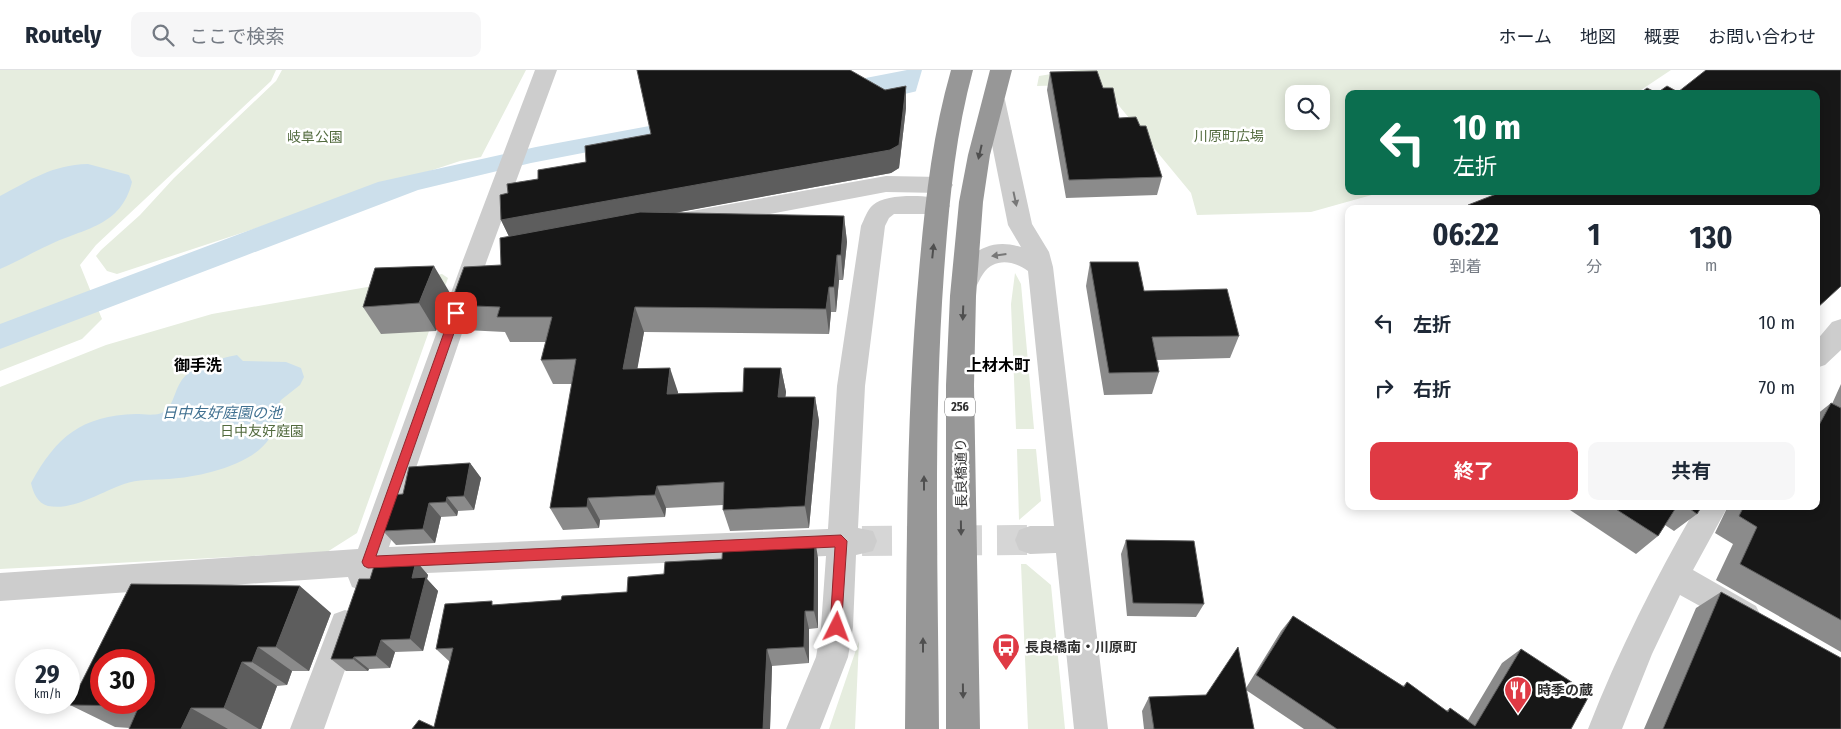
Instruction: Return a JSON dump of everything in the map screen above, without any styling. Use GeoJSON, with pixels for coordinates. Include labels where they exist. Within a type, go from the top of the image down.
{"type":"FeatureCollection","features":[{"type":"Feature","properties":{"kind":"highway","name":"256"},"geometry":{"type":"LineString","coordinates":[[922,729],[924,407],[929,292],[939,196],[958,82]]}},
{"type":"Feature","properties":{"kind":"highway","name":"長良橋通り"},"geometry":{"type":"LineString","coordinates":[[963,729],[960,385],[965,282],[971,202],[979,155],[997,86]]}},
{"type":"Feature","properties":{"kind":"street"},"geometry":{"type":"LineString","coordinates":[[308,729],[368,562],[486,254],[525,122],[546,70]]}},
{"type":"Feature","properties":{"kind":"street"},"geometry":{"type":"LineString","coordinates":[[997,86],[1020,225],[1037,252],[1040,267],[1068,539],[1091,729]]}},
{"type":"Feature","properties":{"kind":"street"},"geometry":{"type":"LineString","coordinates":[[661,225],[886,184],[939,196]]}},
{"type":"Feature","properties":{"kind":"street"},"geometry":{"type":"LineString","coordinates":[[803,729],[832,657],[852,541],[850,386],[873,226],[880,212],[889,206],[939,196]]}},
{"type":"Feature","properties":{"kind":"street"},"geometry":{"type":"LineString","coordinates":[[965,282],[978,263],[993,254],[1016,253],[1031,259],[1040,267]]}},
{"type":"Feature","properties":{"kind":"street"},"geometry":{"type":"LineString","coordinates":[[1820,353],[1833,341],[1841,328]]}},
{"type":"Feature","properties":{"kind":"street"},"geometry":{"type":"LineString","coordinates":[[1605,729],[1627,670],[1673,575],[1711,510]]}},
{"type":"Feature","properties":{"kind":"street"},"geometry":{"type":"LineString","coordinates":[[1030,540],[1068,539]]}},
{"type":"Feature","properties":{"kind":"street"},"geometry":{"type":"LineString","coordinates":[[0,587],[368,562],[852,541]]}},
{"type":"Feature","properties":{"kind":"street"},"geometry":{"type":"LineString","coordinates":[[1673,575],[1766,628]]}},
{"type":"Feature","properties":{"kind":"green space"},"geometry":{"type":"Polygon","coordinates":[[[0,70],[276,70],[271,81],[96,245],[80,265],[102,319],[82,339],[0,371],[0,70]]]}},
{"type":"Feature","properties":{"kind":"green space","name":"岐阜公園"},"geometry":{"type":"Polygon","coordinates":[[[282,70],[526,70],[481,157],[460,161],[117,274],[107,271],[96,256],[101,250],[140,215],[174,178],[276,81],[282,70]]]}},
{"type":"Feature","properties":{"kind":"green space","name":"川原町広場"},"geometry":{"type":"Polygon","coordinates":[[[1076,70],[1671,70],[1641,90],[1345,90],[1345,195],[1372,195],[1311,212],[1197,215],[1191,193],[1101,84],[1037,86],[1039,76],[1076,70]]]}},
{"type":"Feature","properties":{"kind":"green space"},"geometry":{"type":"Polygon","coordinates":[[[1015,273],[1021,284],[1034,429],[1016,429],[1011,304],[1015,273]]]}},
{"type":"Feature","properties":{"kind":"green space","name":"日中友好庭園"},"geometry":{"type":"Polygon","coordinates":[[[442,274],[448,278],[357,533],[327,552],[0,569],[0,387],[106,345],[212,314],[442,274]]]}},
{"type":"Feature","properties":{"kind":"green space"},"geometry":{"type":"Polygon","coordinates":[[[1017,449],[1036,449],[1041,501],[1019,520],[1017,449]]]}},
{"type":"Feature","properties":{"kind":"green space"},"geometry":{"type":"Polygon","coordinates":[[[1021,564],[1026,564],[1051,585],[1065,729],[1028,729],[1021,564]]]}},
{"type":"Feature","properties":{"kind":"green space"},"geometry":{"type":"Polygon","coordinates":[[[859,641],[855,729],[829,729],[859,641]]]}},
{"type":"Feature","properties":{"kind":"water"},"geometry":{"type":"Polygon","coordinates":[[[907,70],[1008,70],[896,96],[758,119],[531,163],[418,190],[0,349],[0,324],[378,182],[536,147],[779,102],[788,93],[907,70]]]}},
{"type":"Feature","properties":{"kind":"water"},"geometry":{"type":"Polygon","coordinates":[[[88,164],[129,175],[132,182],[127,197],[119,208],[100,224],[62,239],[0,269],[0,196],[52,170],[88,164]]]}},
{"type":"Feature","properties":{"kind":"water","name":"日中友好庭園の池"},"geometry":{"type":"Polygon","coordinates":[[[237,355],[243,361],[286,362],[301,368],[304,377],[300,385],[281,400],[273,415],[277,422],[270,437],[261,448],[250,456],[209,473],[129,482],[87,500],[67,506],[44,505],[36,497],[31,483],[51,453],[61,441],[73,432],[85,424],[100,419],[136,414],[160,414],[168,407],[180,383],[191,371],[206,363],[237,355]]]}},
{"type":"Feature","properties":{"kind":"pier"},"geometry":{"type":"Polygon","coordinates":[[[922,70],[1011,70],[915,94],[922,70]]]}},
{"type":"Feature","properties":{"kind":"building"},"geometry":{"type":"Polygon","coordinates":[[[637,70],[850,70],[885,90],[906,86],[899,145],[890,150],[501,220],[500,195],[508,193],[507,184],[538,179],[538,170],[586,162],[585,146],[651,134],[637,70]]]}},
{"type":"Feature","properties":{"kind":"building"},"geometry":{"type":"Polygon","coordinates":[[[1706,70],[1841,70],[1841,286],[1820,305],[1820,205],[1468,205],[1494,195],[1820,195],[1820,90],[1681,90],[1706,70]]]}},
{"type":"Feature","properties":{"kind":"building"},"geometry":{"type":"Polygon","coordinates":[[[1097,71],[1103,88],[1113,88],[1119,118],[1136,117],[1140,126],[1146,126],[1162,177],[1069,180],[1050,72],[1097,71]]]}},
{"type":"Feature","properties":{"kind":"building"},"geometry":{"type":"Polygon","coordinates":[[[1667,86],[1674,90],[1661,90],[1667,86]]]}},
{"type":"Feature","properties":{"kind":"building"},"geometry":{"type":"Polygon","coordinates":[[[640,212],[844,216],[841,255],[837,255],[834,287],[829,287],[826,309],[635,307],[623,369],[670,368],[667,394],[743,392],[744,368],[781,368],[778,397],[815,397],[805,506],[723,510],[724,482],[657,486],[655,495],[588,498],[587,507],[550,508],[576,359],[541,360],[552,317],[497,317],[500,307],[450,305],[464,267],[501,265],[500,238],[640,212]]]}},
{"type":"Feature","properties":{"kind":"building"},"geometry":{"type":"Polygon","coordinates":[[[1090,262],[1138,262],[1144,291],[1227,289],[1239,336],[1152,337],[1159,372],[1109,373],[1090,262]]]}},
{"type":"Feature","properties":{"kind":"building"},"geometry":{"type":"Polygon","coordinates":[[[434,266],[419,303],[363,307],[375,268],[434,266]]]}},
{"type":"Feature","properties":{"kind":"building"},"geometry":{"type":"Polygon","coordinates":[[[1831,403],[1841,408],[1841,620],[1740,564],[1757,527],[1739,516],[1742,510],[1820,510],[1820,423],[1831,403]]]}},
{"type":"Feature","properties":{"kind":"building"},"geometry":{"type":"Polygon","coordinates":[[[470,463],[464,496],[447,497],[446,502],[429,503],[423,529],[383,531],[392,495],[403,494],[409,467],[470,463]]]}},
{"type":"Feature","properties":{"kind":"building"},"geometry":{"type":"Polygon","coordinates":[[[1617,510],[1674,510],[1658,536],[1617,510]]]}},
{"type":"Feature","properties":{"kind":"building"},"geometry":{"type":"Polygon","coordinates":[[[1692,510],[1700,510],[1697,514],[1692,510]]]}},
{"type":"Feature","properties":{"kind":"building"},"geometry":{"type":"Polygon","coordinates":[[[815,539],[814,611],[805,611],[804,647],[767,649],[763,729],[412,729],[419,720],[434,727],[453,648],[436,649],[445,604],[492,601],[492,605],[561,600],[562,596],[627,592],[628,577],[664,574],[665,562],[722,559],[723,543],[815,539]]]}},
{"type":"Feature","properties":{"kind":"building"},"geometry":{"type":"Polygon","coordinates":[[[1126,540],[1194,541],[1204,604],[1133,603],[1126,540]]]}},
{"type":"Feature","properties":{"kind":"building"},"geometry":{"type":"Polygon","coordinates":[[[416,561],[412,578],[426,577],[410,639],[381,640],[376,656],[331,659],[359,579],[370,579],[375,563],[416,561]]]}},
{"type":"Feature","properties":{"kind":"building"},"geometry":{"type":"Polygon","coordinates":[[[131,584],[300,586],[276,647],[258,647],[252,662],[242,662],[224,708],[191,708],[181,729],[129,729],[136,714],[155,714],[155,649],[98,649],[131,584]]]}},
{"type":"Feature","properties":{"kind":"building"},"geometry":{"type":"Polygon","coordinates":[[[1721,592],[1841,658],[1841,729],[1663,729],[1721,592]]]}},
{"type":"Feature","properties":{"kind":"building"},"geometry":{"type":"Polygon","coordinates":[[[1293,616],[1404,687],[1407,682],[1448,712],[1450,708],[1475,726],[1521,649],[1590,694],[1571,729],[1337,729],[1256,675],[1293,616]]]}},
{"type":"Feature","properties":{"kind":"building"},"geometry":{"type":"Polygon","coordinates":[[[1238,647],[1254,729],[1154,729],[1149,697],[1206,695],[1238,647]]]}},
{"type":"Feature","properties":{"kind":"building"},"geometry":{"type":"Polygon","coordinates":[[[90,665],[90,705],[80,705],[80,685],[90,665]]]}},
{"type":"Feature","properties":{"kind":"tunnel"},"geometry":{"type":"LineString","coordinates":[[862,541],[1030,540]]}},
{"type":"Feature","properties":{"kind":"place","name":"長良橋南・川原町"},"geometry":{"type":"Point","coordinates":[1006,671]}},
{"type":"Feature","properties":{"kind":"place","name":"時季の蔵"},"geometry":{"type":"Point","coordinates":[1518,714]}},
{"type":"Feature","properties":{"kind":"district","name":"御手洗"},"geometry":{"type":"Point","coordinates":[198,365]}},
{"type":"Feature","properties":{"kind":"district","name":"上材木町"},"geometry":{"type":"Point","coordinates":[998,365]}},
{"type":"Feature","properties":{"kind":"route"},"geometry":{"type":"LineString","coordinates":[[456,313],[368,562],[841,541],[837,627]]}}]}
